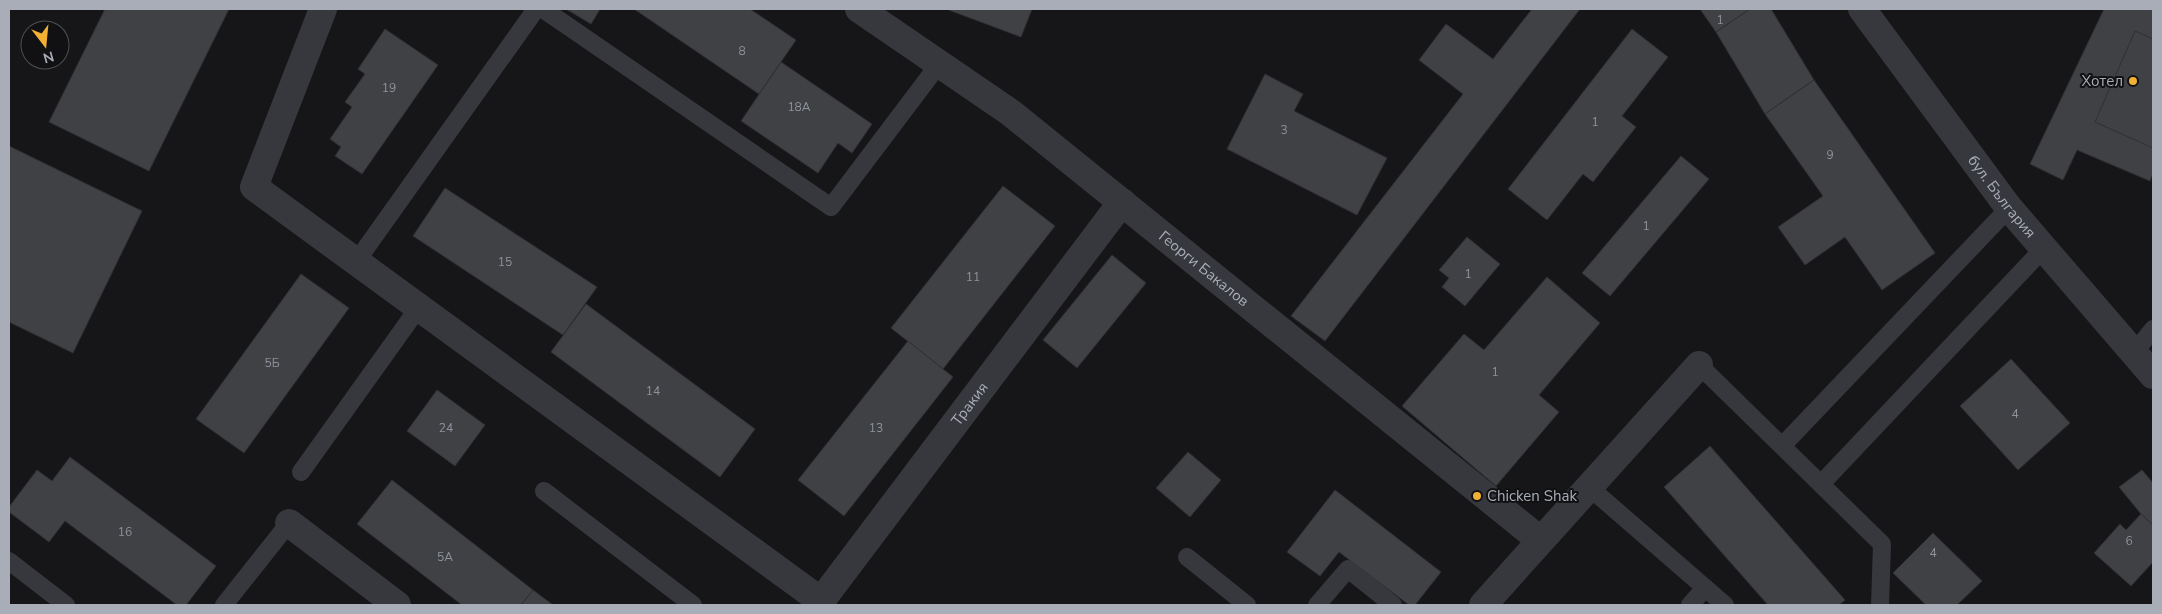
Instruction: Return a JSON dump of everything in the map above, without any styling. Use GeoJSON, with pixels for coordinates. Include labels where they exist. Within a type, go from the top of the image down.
{"type":"FeatureCollection","features":[{"type":"Feature","properties":{"kind":"street"},"geometry":{"type":"LineString","coordinates":[[323,9],[254,187],[819,603]]}},
{"type":"Feature","properties":{"kind":"street","name":"Георги Бакалов"},"geometry":{"type":"LineString","coordinates":[[859,9],[1011,114],[1540,540]]}},
{"type":"Feature","properties":{"kind":"street","name":"бул. България"},"geometry":{"type":"LineString","coordinates":[[1864,10],[2009,208],[2153,375]]}},
{"type":"Feature","properties":{"kind":"street","name":"Тракия"},"geometry":{"type":"LineString","coordinates":[[819,603],[1122,202]]}},
{"type":"Feature","properties":{"kind":"street"},"geometry":{"type":"LineString","coordinates":[[1484,605],[1540,540],[1700,365]]}},
{"type":"Feature","properties":{"kind":"street"},"geometry":{"type":"LineString","coordinates":[[289,524],[397,605]]}},
{"type":"Feature","properties":{"kind":"lane"},"geometry":{"type":"LineString","coordinates":[[356,262],[536,9]]}},
{"type":"Feature","properties":{"kind":"lane"},"geometry":{"type":"LineString","coordinates":[[543,9],[831,206],[939,64]]}},
{"type":"Feature","properties":{"kind":"lane"},"geometry":{"type":"LineString","coordinates":[[1782,446],[2009,208]]}},
{"type":"Feature","properties":{"kind":"lane"},"geometry":{"type":"LineString","coordinates":[[1821,484],[2044,248]]}},
{"type":"Feature","properties":{"kind":"lane"},"geometry":{"type":"LineString","coordinates":[[301,472],[419,307]]}},
{"type":"Feature","properties":{"kind":"lane"},"geometry":{"type":"LineString","coordinates":[[2134,352],[2153,329]]}},
{"type":"Feature","properties":{"kind":"lane"},"geometry":{"type":"LineString","coordinates":[[1700,365],[1882,544],[1880,605]]}},
{"type":"Feature","properties":{"kind":"lane"},"geometry":{"type":"LineString","coordinates":[[1589,487],[1725,605]]}},
{"type":"Feature","properties":{"kind":"lane"},"geometry":{"type":"LineString","coordinates":[[544,491],[693,605]]}},
{"type":"Feature","properties":{"kind":"lane"},"geometry":{"type":"LineString","coordinates":[[224,605],[289,524]]}},
{"type":"Feature","properties":{"kind":"lane"},"geometry":{"type":"LineString","coordinates":[[1187,557],[1247,605]]}},
{"type":"Feature","properties":{"kind":"lane"},"geometry":{"type":"LineString","coordinates":[[9,562],[66,605]]}},
{"type":"Feature","properties":{"kind":"lane"},"geometry":{"type":"LineString","coordinates":[[1317,605],[1348,569],[1393,605]]}},
{"type":"Feature","properties":{"kind":"lane"},"geometry":{"type":"LineString","coordinates":[[1690,605],[1705,588]]}},
{"type":"Feature","properties":{"kind":"building"},"geometry":{"type":"Polygon","coordinates":[[[105,9],[229,9],[149,171],[49,122],[105,9]]]}},
{"type":"Feature","properties":{"kind":"building"},"geometry":{"type":"Polygon","coordinates":[[[566,9],[600,9],[591,24],[566,9]]]}},
{"type":"Feature","properties":{"kind":"building"},"geometry":{"type":"Polygon","coordinates":[[[634,9],[750,9],[796,40],[759,94],[634,9]]]}},
{"type":"Feature","properties":{"kind":"building"},"geometry":{"type":"Polygon","coordinates":[[[946,9],[1032,9],[1021,37],[946,9]]]}},
{"type":"Feature","properties":{"kind":"building"},"geometry":{"type":"Polygon","coordinates":[[[1532,9],[1580,9],[1325,341],[1291,316],[1463,94],[1419,60],[1446,24],[1493,59],[1532,9]]]}},
{"type":"Feature","properties":{"kind":"building"},"geometry":{"type":"Polygon","coordinates":[[[1700,9],[1750,9],[1716,32],[1700,9]]]}},
{"type":"Feature","properties":{"kind":"building"},"geometry":{"type":"Polygon","coordinates":[[[1750,9],[1771,9],[1814,80],[1765,114],[1716,32],[1750,9]]]}},
{"type":"Feature","properties":{"kind":"building"},"geometry":{"type":"Polygon","coordinates":[[[2104,9],[2153,9],[2153,173],[2150,181],[2077,150],[2063,180],[2030,164],[2104,9]]]}},
{"type":"Feature","properties":{"kind":"building"},"geometry":{"type":"Polygon","coordinates":[[[385,29],[438,65],[362,174],[335,156],[341,147],[330,139],[352,107],[345,102],[365,74],[358,69],[385,29]]]}},
{"type":"Feature","properties":{"kind":"building"},"geometry":{"type":"Polygon","coordinates":[[[1632,29],[1668,57],[1622,116],[1636,127],[1593,182],[1583,174],[1547,220],[1508,189],[1632,29]]]}},
{"type":"Feature","properties":{"kind":"building","name":"Хотел"},"geometry":{"type":"Polygon","coordinates":[[[2135,31],[2153,39],[2153,148],[2095,122],[2135,31]]]}},
{"type":"Feature","properties":{"kind":"building"},"geometry":{"type":"Polygon","coordinates":[[[781,62],[872,124],[852,153],[838,143],[818,173],[741,121],[781,62]]]}},
{"type":"Feature","properties":{"kind":"building"},"geometry":{"type":"Polygon","coordinates":[[[1265,74],[1303,94],[1294,111],[1387,158],[1357,215],[1227,149],[1265,74]]]}},
{"type":"Feature","properties":{"kind":"building"},"geometry":{"type":"Polygon","coordinates":[[[1814,80],[1935,253],[1882,290],[1845,237],[1805,265],[1778,227],[1823,196],[1765,114],[1814,80]]]}},
{"type":"Feature","properties":{"kind":"building"},"geometry":{"type":"Polygon","coordinates":[[[9,146],[142,211],[73,353],[9,322],[9,146]]]}},
{"type":"Feature","properties":{"kind":"building"},"geometry":{"type":"Polygon","coordinates":[[[1681,156],[1709,179],[1610,296],[1582,273],[1681,156]]]}},
{"type":"Feature","properties":{"kind":"building"},"geometry":{"type":"Polygon","coordinates":[[[1003,186],[1055,226],[943,369],[891,328],[1003,186]]]}},
{"type":"Feature","properties":{"kind":"building"},"geometry":{"type":"Polygon","coordinates":[[[445,188],[597,287],[563,335],[413,236],[445,188]]]}},
{"type":"Feature","properties":{"kind":"building"},"geometry":{"type":"Polygon","coordinates":[[[1467,237],[1500,264],[1465,306],[1442,287],[1449,278],[1439,270],[1467,237]]]}},
{"type":"Feature","properties":{"kind":"building"},"geometry":{"type":"Polygon","coordinates":[[[1112,255],[1146,283],[1077,368],[1043,340],[1112,255]]]}},
{"type":"Feature","properties":{"kind":"building"},"geometry":{"type":"Polygon","coordinates":[[[301,274],[349,308],[244,453],[196,419],[301,274]]]}},
{"type":"Feature","properties":{"kind":"building"},"geometry":{"type":"Polygon","coordinates":[[[1547,277],[1600,323],[1539,395],[1559,412],[1496,486],[1402,406],[1464,334],[1484,350],[1547,277]]]}},
{"type":"Feature","properties":{"kind":"building"},"geometry":{"type":"Polygon","coordinates":[[[586,304],[755,429],[720,477],[551,352],[586,304]]]}},
{"type":"Feature","properties":{"kind":"building"},"geometry":{"type":"Polygon","coordinates":[[[908,341],[953,377],[844,516],[798,480],[908,341]]]}},
{"type":"Feature","properties":{"kind":"building"},"geometry":{"type":"Polygon","coordinates":[[[2011,359],[2070,423],[2018,470],[1960,406],[2011,359]]]}},
{"type":"Feature","properties":{"kind":"building"},"geometry":{"type":"Polygon","coordinates":[[[437,390],[485,425],[455,466],[407,431],[437,390]]]}},
{"type":"Feature","properties":{"kind":"building"},"geometry":{"type":"Polygon","coordinates":[[[1710,446],[1845,600],[1839,605],[1768,605],[1664,487],[1710,446]]]}},
{"type":"Feature","properties":{"kind":"building"},"geometry":{"type":"Polygon","coordinates":[[[1188,452],[1221,480],[1190,517],[1156,488],[1188,452]]]}},
{"type":"Feature","properties":{"kind":"building"},"geometry":{"type":"Polygon","coordinates":[[[70,457],[216,566],[186,605],[177,605],[65,521],[49,542],[9,512],[9,507],[37,470],[52,481],[70,457]]]}},
{"type":"Feature","properties":{"kind":"building"},"geometry":{"type":"Polygon","coordinates":[[[2142,470],[2153,483],[2153,525],[2141,514],[2119,487],[2142,470]]]}},
{"type":"Feature","properties":{"kind":"building"},"geometry":{"type":"Polygon","coordinates":[[[392,480],[533,590],[521,605],[462,605],[357,524],[392,480]]]}},
{"type":"Feature","properties":{"kind":"building"},"geometry":{"type":"Polygon","coordinates":[[[1335,490],[1441,572],[1415,605],[1409,605],[1339,552],[1320,576],[1287,552],[1335,490]]]}},
{"type":"Feature","properties":{"kind":"building"},"geometry":{"type":"Polygon","coordinates":[[[2141,514],[2153,525],[2153,562],[2131,586],[2094,553],[2120,524],[2126,530],[2141,514]]]}},
{"type":"Feature","properties":{"kind":"building"},"geometry":{"type":"Polygon","coordinates":[[[1933,533],[1982,581],[1957,605],[1926,605],[1893,573],[1933,533]]]}},
{"type":"Feature","properties":{"kind":"building"},"geometry":{"type":"Polygon","coordinates":[[[533,590],[553,605],[521,605],[533,590]]]}},
{"type":"Feature","properties":{"kind":"place","name":"Хотел"},"geometry":{"type":"Point","coordinates":[2133,81]}},
{"type":"Feature","properties":{"kind":"place","name":"Chicken Shak"},"geometry":{"type":"Point","coordinates":[1477,496]}}]}
